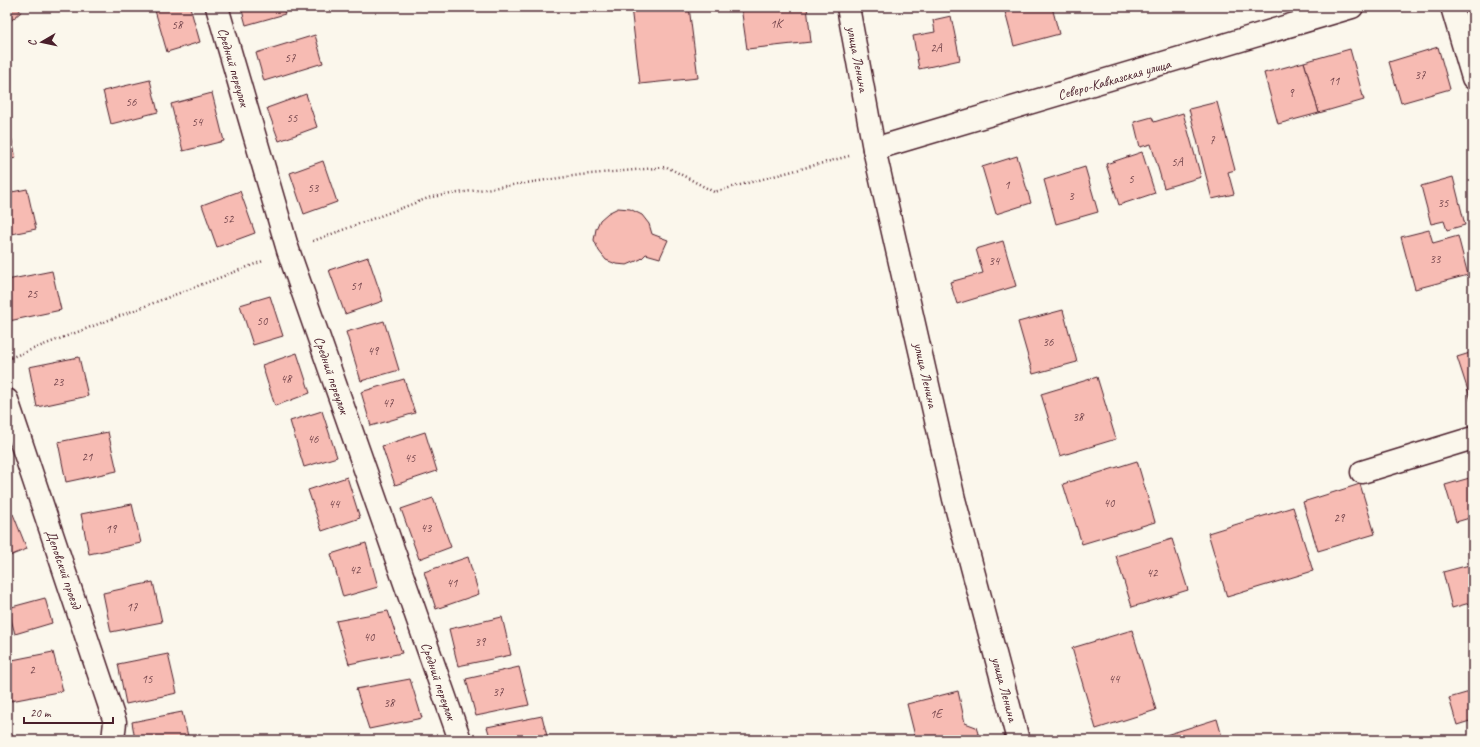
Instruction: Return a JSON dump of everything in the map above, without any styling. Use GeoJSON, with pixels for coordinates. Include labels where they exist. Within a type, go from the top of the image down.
{"type":"FeatureCollection","features":[{"type":"Feature","properties":{"kind":"street","name":"Средний переулок"},"geometry":{"type":"LineString","coordinates":[[217,7],[288,250],[460,740]]}},
{"type":"Feature","properties":{"kind":"street","name":"улица Ленина"},"geometry":{"type":"LineString","coordinates":[[848,7],[874,149],[954,499],[1018,740]]}},
{"type":"Feature","properties":{"kind":"street","name":"Северо-Кавказская улица"},"geometry":{"type":"LineString","coordinates":[[874,149],[1352,7]]}},
{"type":"Feature","properties":{"kind":"street"},"geometry":{"type":"LineString","coordinates":[[1452,7],[1473,78]]}},
{"type":"Feature","properties":{"kind":"street","name":"Деповский проезд"},"geometry":{"type":"LineString","coordinates":[[7,400],[115,722],[113,740]]}},
{"type":"Feature","properties":{"kind":"street"},"geometry":{"type":"LineString","coordinates":[[1362,472],[1473,438]]}},
{"type":"Feature","properties":{"kind":"path"},"geometry":{"type":"LineString","coordinates":[[7,359],[239,271],[288,250],[431,197],[580,175],[667,167],[714,192],[874,149]]}},
{"type":"Feature","properties":{"kind":"building"},"geometry":{"type":"Polygon","coordinates":[[[7,7],[17,7],[21,12],[7,24],[7,7]]]}},
{"type":"Feature","properties":{"kind":"building"},"geometry":{"type":"Polygon","coordinates":[[[154,7],[190,7],[200,42],[167,52],[154,7]]]}},
{"type":"Feature","properties":{"kind":"building"},"geometry":{"type":"Polygon","coordinates":[[[241,7],[283,7],[285,14],[246,25],[241,7]]]}},
{"type":"Feature","properties":{"kind":"building"},"geometry":{"type":"Polygon","coordinates":[[[631,7],[689,7],[698,78],[640,84],[631,7]]]}},
{"type":"Feature","properties":{"kind":"building"},"geometry":{"type":"Polygon","coordinates":[[[741,7],[807,7],[811,42],[747,49],[741,7]]]}},
{"type":"Feature","properties":{"kind":"building"},"geometry":{"type":"Polygon","coordinates":[[[1052,7],[1059,34],[1014,46],[1004,8],[1052,7]]]}},
{"type":"Feature","properties":{"kind":"building"},"geometry":{"type":"Polygon","coordinates":[[[951,16],[960,60],[919,69],[913,36],[935,32],[933,20],[951,16]]]}},
{"type":"Feature","properties":{"kind":"building"},"geometry":{"type":"Polygon","coordinates":[[[315,35],[323,63],[264,81],[256,53],[315,35]]]}},
{"type":"Feature","properties":{"kind":"building"},"geometry":{"type":"Polygon","coordinates":[[[1438,47],[1450,89],[1401,103],[1389,62],[1438,47]]]}},
{"type":"Feature","properties":{"kind":"building"},"geometry":{"type":"Polygon","coordinates":[[[1350,49],[1364,100],[1319,113],[1304,62],[1350,49]]]}},
{"type":"Feature","properties":{"kind":"building"},"geometry":{"type":"Polygon","coordinates":[[[1304,62],[1319,113],[1278,124],[1264,73],[1304,62]]]}},
{"type":"Feature","properties":{"kind":"building"},"geometry":{"type":"Polygon","coordinates":[[[150,80],[158,112],[111,124],[103,91],[150,80]]]}},
{"type":"Feature","properties":{"kind":"building"},"geometry":{"type":"Polygon","coordinates":[[[212,93],[224,141],[183,151],[171,104],[212,93]]]}},
{"type":"Feature","properties":{"kind":"building"},"geometry":{"type":"Polygon","coordinates":[[[306,94],[317,127],[279,141],[267,108],[306,94]]]}},
{"type":"Feature","properties":{"kind":"building"},"geometry":{"type":"Polygon","coordinates":[[[1217,102],[1235,170],[1228,172],[1234,194],[1212,199],[1189,109],[1217,102]]]}},
{"type":"Feature","properties":{"kind":"building"},"geometry":{"type":"Polygon","coordinates":[[[1183,113],[1201,177],[1164,188],[1151,144],[1140,147],[1134,122],[1152,117],[1154,122],[1183,113]]]}},
{"type":"Feature","properties":{"kind":"building"},"geometry":{"type":"Polygon","coordinates":[[[7,119],[16,158],[7,160],[7,119]]]}},
{"type":"Feature","properties":{"kind":"building"},"geometry":{"type":"Polygon","coordinates":[[[1142,152],[1155,193],[1119,205],[1106,164],[1142,152]]]}},
{"type":"Feature","properties":{"kind":"building"},"geometry":{"type":"Polygon","coordinates":[[[1017,156],[1031,203],[996,214],[982,167],[1017,156]]]}},
{"type":"Feature","properties":{"kind":"building"},"geometry":{"type":"Polygon","coordinates":[[[323,161],[337,202],[304,214],[290,173],[323,161]]]}},
{"type":"Feature","properties":{"kind":"building"},"geometry":{"type":"Polygon","coordinates":[[[1085,167],[1098,212],[1056,224],[1044,180],[1085,167]]]}},
{"type":"Feature","properties":{"kind":"building"},"geometry":{"type":"Polygon","coordinates":[[[1453,177],[1465,225],[1447,230],[1444,221],[1431,224],[1421,186],[1453,177]]]}},
{"type":"Feature","properties":{"kind":"building"},"geometry":{"type":"Polygon","coordinates":[[[27,189],[36,229],[7,235],[7,193],[27,189]]]}},
{"type":"Feature","properties":{"kind":"building"},"geometry":{"type":"Polygon","coordinates":[[[240,191],[255,233],[217,247],[202,205],[240,191]]]}},
{"type":"Feature","properties":{"kind":"building"},"geometry":{"type":"Polygon","coordinates":[[[618,208],[630,209],[642,215],[649,224],[652,234],[668,240],[660,258],[646,254],[641,259],[627,265],[616,264],[606,260],[599,251],[594,240],[596,229],[600,220],[608,213],[618,208]]]}},
{"type":"Feature","properties":{"kind":"building"},"geometry":{"type":"Polygon","coordinates":[[[1429,230],[1433,243],[1458,236],[1468,275],[1415,289],[1401,237],[1429,230]]]}},
{"type":"Feature","properties":{"kind":"building"},"geometry":{"type":"Polygon","coordinates":[[[1003,241],[1016,286],[957,304],[950,282],[983,273],[976,249],[1003,241]]]}},
{"type":"Feature","properties":{"kind":"building"},"geometry":{"type":"Polygon","coordinates":[[[368,257],[383,301],[345,314],[329,270],[368,257]]]}},
{"type":"Feature","properties":{"kind":"building"},"geometry":{"type":"Polygon","coordinates":[[[52,271],[61,310],[9,321],[7,308],[7,280],[52,271]]]}},
{"type":"Feature","properties":{"kind":"building"},"geometry":{"type":"Polygon","coordinates":[[[270,296],[283,336],[253,345],[240,305],[270,296]]]}},
{"type":"Feature","properties":{"kind":"building"},"geometry":{"type":"Polygon","coordinates":[[[1063,310],[1077,362],[1033,374],[1018,322],[1063,310]]]}},
{"type":"Feature","properties":{"kind":"building"},"geometry":{"type":"Polygon","coordinates":[[[384,321],[399,370],[361,381],[346,332],[384,321]]]}},
{"type":"Feature","properties":{"kind":"building"},"geometry":{"type":"Polygon","coordinates":[[[1473,352],[1473,403],[1472,403],[1457,357],[1473,352]]]}},
{"type":"Feature","properties":{"kind":"building"},"geometry":{"type":"Polygon","coordinates":[[[297,353],[310,393],[275,406],[262,365],[297,353]]]}},
{"type":"Feature","properties":{"kind":"building"},"geometry":{"type":"Polygon","coordinates":[[[79,357],[88,396],[37,407],[29,367],[79,357]]]}},
{"type":"Feature","properties":{"kind":"building"},"geometry":{"type":"Polygon","coordinates":[[[1097,377],[1116,439],[1060,456],[1041,394],[1097,377]]]}},
{"type":"Feature","properties":{"kind":"building"},"geometry":{"type":"Polygon","coordinates":[[[404,379],[415,413],[371,426],[361,392],[404,379]]]}},
{"type":"Feature","properties":{"kind":"building"},"geometry":{"type":"Polygon","coordinates":[[[322,411],[337,457],[304,467],[290,421],[322,411]]]}},
{"type":"Feature","properties":{"kind":"building"},"geometry":{"type":"Polygon","coordinates":[[[108,432],[117,471],[66,482],[58,442],[108,432]]]}},
{"type":"Feature","properties":{"kind":"building"},"geometry":{"type":"Polygon","coordinates":[[[425,432],[437,471],[395,485],[382,446],[425,432]]]}},
{"type":"Feature","properties":{"kind":"building"},"geometry":{"type":"Polygon","coordinates":[[[1137,461],[1155,522],[1082,544],[1063,484],[1137,461]]]}},
{"type":"Feature","properties":{"kind":"building"},"geometry":{"type":"Polygon","coordinates":[[[347,477],[360,518],[322,531],[308,490],[347,477]]]}},
{"type":"Feature","properties":{"kind":"building"},"geometry":{"type":"Polygon","coordinates":[[[1473,477],[1473,517],[1456,522],[1445,485],[1473,477]]]}},
{"type":"Feature","properties":{"kind":"building"},"geometry":{"type":"Polygon","coordinates":[[[1360,484],[1375,534],[1318,551],[1303,502],[1360,484]]]}},
{"type":"Feature","properties":{"kind":"building"},"geometry":{"type":"Polygon","coordinates":[[[433,498],[451,547],[419,559],[401,509],[433,498]]]}},
{"type":"Feature","properties":{"kind":"building"},"geometry":{"type":"Polygon","coordinates":[[[132,504],[141,543],[89,554],[81,514],[132,504]]]}},
{"type":"Feature","properties":{"kind":"building"},"geometry":{"type":"Polygon","coordinates":[[[1293,507],[1313,571],[1227,597],[1208,533],[1293,507]]]}},
{"type":"Feature","properties":{"kind":"building"},"geometry":{"type":"Polygon","coordinates":[[[13,514],[27,549],[7,557],[7,516],[13,514]]]}},
{"type":"Feature","properties":{"kind":"building"},"geometry":{"type":"Polygon","coordinates":[[[1172,539],[1188,590],[1132,607],[1116,556],[1172,539]]]}},
{"type":"Feature","properties":{"kind":"building"},"geometry":{"type":"Polygon","coordinates":[[[366,543],[378,587],[343,597],[331,554],[366,543]]]}},
{"type":"Feature","properties":{"kind":"building"},"geometry":{"type":"Polygon","coordinates":[[[468,557],[479,594],[436,609],[424,572],[468,557]]]}},
{"type":"Feature","properties":{"kind":"building"},"geometry":{"type":"Polygon","coordinates":[[[1473,564],[1473,602],[1452,608],[1443,572],[1473,564]]]}},
{"type":"Feature","properties":{"kind":"building"},"geometry":{"type":"Polygon","coordinates":[[[153,582],[162,622],[111,632],[103,593],[153,582]]]}},
{"type":"Feature","properties":{"kind":"building"},"geometry":{"type":"Polygon","coordinates":[[[45,598],[52,623],[15,634],[8,608],[45,598]]]}},
{"type":"Feature","properties":{"kind":"building"},"geometry":{"type":"Polygon","coordinates":[[[388,611],[402,653],[349,664],[336,621],[388,611]]]}},
{"type":"Feature","properties":{"kind":"building"},"geometry":{"type":"Polygon","coordinates":[[[502,617],[511,655],[458,666],[449,629],[502,617]]]}},
{"type":"Feature","properties":{"kind":"building"},"geometry":{"type":"Polygon","coordinates":[[[1132,630],[1156,710],[1096,729],[1072,648],[1132,630]]]}},
{"type":"Feature","properties":{"kind":"building"},"geometry":{"type":"Polygon","coordinates":[[[53,652],[63,691],[11,701],[7,680],[7,661],[53,652]]]}},
{"type":"Feature","properties":{"kind":"building"},"geometry":{"type":"Polygon","coordinates":[[[168,654],[177,693],[126,704],[118,664],[168,654]]]}},
{"type":"Feature","properties":{"kind":"building"},"geometry":{"type":"Polygon","coordinates":[[[519,667],[529,705],[476,716],[466,679],[519,667]]]}},
{"type":"Feature","properties":{"kind":"building"},"geometry":{"type":"Polygon","coordinates":[[[410,679],[422,718],[369,729],[356,689],[410,679]]]}},
{"type":"Feature","properties":{"kind":"building"},"geometry":{"type":"Polygon","coordinates":[[[958,691],[965,723],[976,727],[980,740],[916,740],[907,704],[958,691]]]}},
{"type":"Feature","properties":{"kind":"building"},"geometry":{"type":"Polygon","coordinates":[[[1473,691],[1473,720],[1457,725],[1449,698],[1473,691]]]}},
{"type":"Feature","properties":{"kind":"building"},"geometry":{"type":"Polygon","coordinates":[[[182,712],[189,740],[135,740],[132,722],[182,712]]]}},
{"type":"Feature","properties":{"kind":"building"},"geometry":{"type":"Polygon","coordinates":[[[542,716],[548,740],[491,740],[487,727],[542,716]]]}},
{"type":"Feature","properties":{"kind":"building"},"geometry":{"type":"Polygon","coordinates":[[[1217,719],[1223,740],[1168,740],[1166,735],[1217,719]]]}}]}
